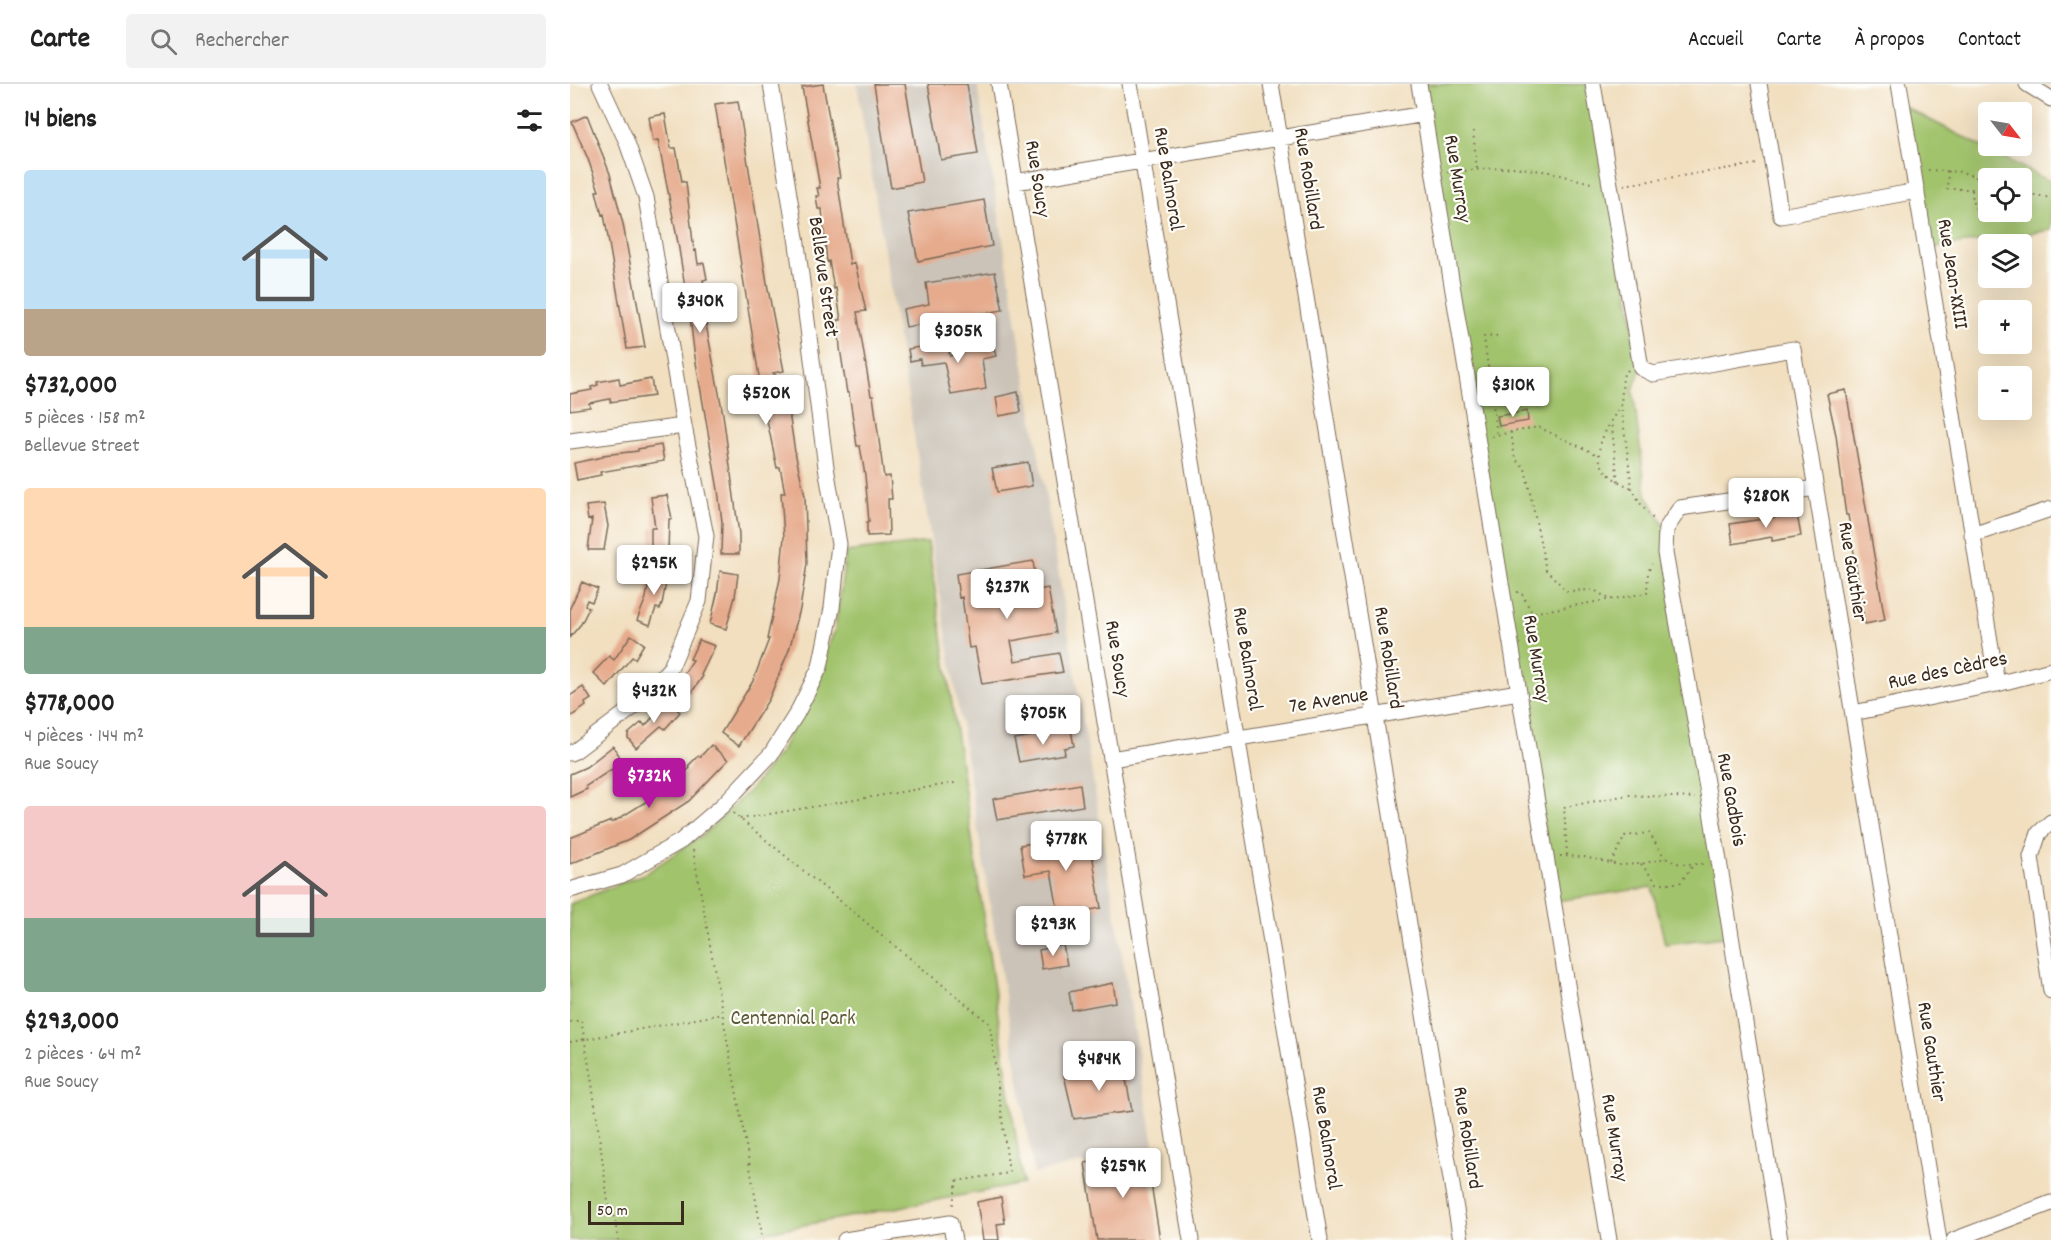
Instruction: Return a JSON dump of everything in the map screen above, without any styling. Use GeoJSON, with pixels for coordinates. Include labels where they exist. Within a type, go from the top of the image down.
{"type":"FeatureCollection","features":[{"type":"Feature","properties":{"kind":"street"},"geometry":{"type":"LineString","coordinates":[[570,753],[636,705],[671,667],[699,601],[706,536],[684,426],[646,197],[626,140],[600,84]]}},
{"type":"Feature","properties":{"kind":"street","name":"Bellevue Street"},"geometry":{"type":"LineString","coordinates":[[570,890],[622,875],[681,841],[723,805],[771,754],[797,713],[820,667],[832,608],[839,544],[826,466],[797,244],[771,84]]}},
{"type":"Feature","properties":{"kind":"street","name":"Rue Soucy"},"geometry":{"type":"LineString","coordinates":[[999,84],[1191,1240]]}},
{"type":"Feature","properties":{"kind":"street","name":"Rue Balmoral"},"geometry":{"type":"LineString","coordinates":[[1130,84],[1320,1240]]}},
{"type":"Feature","properties":{"kind":"street","name":"Rue Robillard"},"geometry":{"type":"LineString","coordinates":[[1270,84],[1461,1240]]}},
{"type":"Feature","properties":{"kind":"street","name":"Rue Murray"},"geometry":{"type":"LineString","coordinates":[[1419,84],[1609,1240]]}},
{"type":"Feature","properties":{"kind":"street"},"geometry":{"type":"LineString","coordinates":[[1593,84],[1640,357]]}},
{"type":"Feature","properties":{"kind":"street"},"geometry":{"type":"LineString","coordinates":[[1759,84],[1782,216],[1917,191]]}},
{"type":"Feature","properties":{"kind":"street","name":"Rue Jean-XXIII"},"geometry":{"type":"LineString","coordinates":[[1899,84],[1997,684]]}},
{"type":"Feature","properties":{"kind":"street"},"geometry":{"type":"LineString","coordinates":[[2027,84],[2051,99]]}},
{"type":"Feature","properties":{"kind":"street"},"geometry":{"type":"LineString","coordinates":[[1015,182],[1425,114]]}},
{"type":"Feature","properties":{"kind":"street","name":"Rue Gauthier"},"geometry":{"type":"LineString","coordinates":[[1640,357],[1641,368],[1653,374],[1793,349],[1939,1240]]}},
{"type":"Feature","properties":{"kind":"street"},"geometry":{"type":"LineString","coordinates":[[570,441],[684,426]]}},
{"type":"Feature","properties":{"kind":"street"},"geometry":{"type":"LineString","coordinates":[[1666,529],[1680,508],[1816,488]]}},
{"type":"Feature","properties":{"kind":"street"},"geometry":{"type":"LineString","coordinates":[[1972,535],[2051,509]]}},
{"type":"Feature","properties":{"kind":"street","name":"Rue Gadbois"},"geometry":{"type":"LineString","coordinates":[[1666,529],[1665,553],[1720,864],[1780,1240]]}},
{"type":"Feature","properties":{"kind":"street","name":"Rue des Cèdres"},"geometry":{"type":"LineString","coordinates":[[1853,713],[1997,684],[2051,670]]}},
{"type":"Feature","properties":{"kind":"street","name":"7e Avenue"},"geometry":{"type":"LineString","coordinates":[[1111,759],[1519,692]]}},
{"type":"Feature","properties":{"kind":"street"},"geometry":{"type":"LineString","coordinates":[[2051,822],[2039,833],[2031,857],[2051,991]]}},
{"type":"Feature","properties":{"kind":"street"},"geometry":{"type":"LineString","coordinates":[[1954,1240],[2051,1203]]}},
{"type":"Feature","properties":{"kind":"street"},"geometry":{"type":"LineString","coordinates":[[844,1240],[950,1223],[954,1240]]}},
{"type":"Feature","properties":{"kind":"path"},"geometry":{"type":"LineString","coordinates":[[1473,131],[1477,169]]}},
{"type":"Feature","properties":{"kind":"path"},"geometry":{"type":"LineString","coordinates":[[1913,169],[1962,172],[1978,178]]}},
{"type":"Feature","properties":{"kind":"path"},"geometry":{"type":"LineString","coordinates":[[1948,171],[1947,189],[1978,190]]}},
{"type":"Feature","properties":{"kind":"path"},"geometry":{"type":"LineString","coordinates":[[1972,190],[1972,203],[1978,211]]}},
{"type":"Feature","properties":{"kind":"path"},"geometry":{"type":"LineString","coordinates":[[2032,195],[2051,198]]}},
{"type":"Feature","properties":{"kind":"path"},"geometry":{"type":"LineString","coordinates":[[1497,336],[1484,337],[1497,435]]}},
{"type":"Feature","properties":{"kind":"path"},"geometry":{"type":"LineString","coordinates":[[1640,357],[1623,376],[1621,405],[1632,488],[1650,516],[1666,529]]}},
{"type":"Feature","properties":{"kind":"path"},"geometry":{"type":"LineString","coordinates":[[1621,405],[1600,439],[1598,455],[1605,470],[1618,482],[1632,488]]}},
{"type":"Feature","properties":{"kind":"path"},"geometry":{"type":"LineString","coordinates":[[1611,420],[1618,482]]}},
{"type":"Feature","properties":{"kind":"path"},"geometry":{"type":"LineString","coordinates":[[1477,438],[1538,427],[1598,455]]}},
{"type":"Feature","properties":{"kind":"path"},"geometry":{"type":"LineString","coordinates":[[1511,432],[1515,459],[1525,468],[1546,570],[1567,591],[1594,590],[1609,599]]}},
{"type":"Feature","properties":{"kind":"path"},"geometry":{"type":"LineString","coordinates":[[1502,592],[1521,592],[1532,612],[1647,593],[1648,573],[1654,560],[1665,553]]}},
{"type":"Feature","properties":{"kind":"path"},"geometry":{"type":"LineString","coordinates":[[740,819],[955,783]]}},
{"type":"Feature","properties":{"kind":"path"},"geometry":{"type":"LineString","coordinates":[[1568,855],[1564,807],[1628,795],[1709,799]]}},
{"type":"Feature","properties":{"kind":"path"},"geometry":{"type":"LineString","coordinates":[[723,805],[990,1024],[1009,1173],[957,1181],[950,1223]]}},
{"type":"Feature","properties":{"kind":"path"},"geometry":{"type":"LineString","coordinates":[[690,833],[763,1240]]}},
{"type":"Feature","properties":{"kind":"path"},"geometry":{"type":"LineString","coordinates":[[1611,863],[1626,836],[1649,833],[1665,858],[1680,864],[1720,864]]}},
{"type":"Feature","properties":{"kind":"path"},"geometry":{"type":"LineString","coordinates":[[1546,859],[1568,855],[1611,863],[1641,864],[1665,858]]}},
{"type":"Feature","properties":{"kind":"path"},"geometry":{"type":"LineString","coordinates":[[1641,864],[1657,883],[1680,883],[1694,864]]}},
{"type":"Feature","properties":{"kind":"path"},"geometry":{"type":"LineString","coordinates":[[570,1042],[723,1014]]}},
{"type":"Feature","properties":{"kind":"path"},"geometry":{"type":"LineString","coordinates":[[570,1022],[581,1020],[608,1202],[615,1220],[618,1240]]}},
{"type":"Feature","properties":{"kind":"shaded area"},"geometry":{"type":"Polygon","coordinates":[[[857,84],[977,84],[1154,1146],[1034,1174],[857,84]]]}},
{"type":"Feature","properties":{"kind":"green space"},"geometry":{"type":"Polygon","coordinates":[[[1419,84],[1593,84],[1641,368],[1633,390],[1646,494],[1666,529],[1732,936],[1665,944],[1652,887],[1556,901],[1419,84]]]}},
{"type":"Feature","properties":{"kind":"green space"},"geometry":{"type":"Polygon","coordinates":[[[1903,106],[1978,145],[1978,156],[2000,156],[2024,168],[1978,168],[1978,222],[2032,222],[2032,172],[2051,182],[2051,230],[2025,234],[1978,234],[1978,241],[1926,249],[1903,106]]]}},
{"type":"Feature","properties":{"kind":"green space","name":"Centennial Park"},"geometry":{"type":"Polygon","coordinates":[[[928,542],[1023,1184],[725,1240],[570,1240],[570,904],[646,873],[703,835],[751,789],[782,750],[835,630],[846,552],[928,542]]]}},
{"type":"Feature","properties":{"kind":"building"},"geometry":{"type":"Polygon","coordinates":[[[823,84],[840,178],[837,178],[850,264],[855,263],[866,311],[857,312],[871,396],[873,396],[884,477],[890,476],[892,499],[888,499],[889,535],[867,536],[867,522],[869,522],[865,475],[860,446],[857,446],[840,348],[838,320],[841,320],[836,288],[834,289],[829,261],[827,262],[822,209],[818,209],[816,196],[819,196],[817,188],[820,188],[802,87],[823,84]]]}},
{"type":"Feature","properties":{"kind":"building"},"geometry":{"type":"Polygon","coordinates":[[[874,84],[905,84],[922,182],[891,188],[874,84]]]}},
{"type":"Feature","properties":{"kind":"building"},"geometry":{"type":"Polygon","coordinates":[[[928,84],[967,84],[978,154],[941,160],[928,84]]]}},
{"type":"Feature","properties":{"kind":"building"},"geometry":{"type":"Polygon","coordinates":[[[738,101],[768,289],[784,371],[773,373],[786,384],[792,414],[790,414],[790,419],[795,452],[805,496],[807,563],[800,609],[789,650],[769,699],[739,746],[721,733],[753,681],[769,639],[767,639],[780,579],[784,537],[781,493],[785,493],[780,467],[777,468],[763,401],[715,104],[738,101]]]}},
{"type":"Feature","properties":{"kind":"building"},"geometry":{"type":"Polygon","coordinates":[[[665,114],[671,148],[676,148],[682,182],[686,182],[694,251],[696,250],[698,264],[704,263],[707,279],[703,280],[706,297],[701,298],[723,414],[739,534],[739,554],[721,554],[722,522],[718,490],[690,316],[687,316],[683,293],[686,293],[678,243],[658,140],[653,141],[649,117],[665,114]]]}},
{"type":"Feature","properties":{"kind":"building"},"geometry":{"type":"Polygon","coordinates":[[[587,115],[610,174],[623,224],[645,347],[627,349],[604,214],[602,215],[596,191],[599,191],[572,122],[587,115]]]}},
{"type":"Feature","properties":{"kind":"building"},"geometry":{"type":"Polygon","coordinates":[[[984,200],[992,246],[918,261],[908,213],[984,200]]]}},
{"type":"Feature","properties":{"kind":"building"},"geometry":{"type":"Polygon","coordinates":[[[995,272],[1003,310],[906,327],[903,309],[929,304],[926,283],[995,272]]]}},
{"type":"Feature","properties":{"kind":"building"},"geometry":{"type":"Polygon","coordinates":[[[992,340],[996,356],[982,359],[986,389],[951,395],[944,362],[921,365],[920,359],[910,361],[908,349],[947,342],[950,356],[970,349],[969,346],[992,340]]]}},
{"type":"Feature","properties":{"kind":"building"},"geometry":{"type":"Polygon","coordinates":[[[619,378],[620,385],[651,379],[654,396],[610,402],[610,399],[589,403],[590,407],[570,410],[570,394],[592,390],[591,387],[598,385],[597,382],[619,378]]]}},
{"type":"Feature","properties":{"kind":"building"},"geometry":{"type":"Polygon","coordinates":[[[1846,390],[1885,620],[1865,624],[1848,515],[1846,515],[1836,435],[1827,394],[1846,390]]]}},
{"type":"Feature","properties":{"kind":"building"},"geometry":{"type":"Polygon","coordinates":[[[1018,392],[1021,412],[999,416],[996,397],[1018,392]]]}},
{"type":"Feature","properties":{"kind":"building"},"geometry":{"type":"Polygon","coordinates":[[[1527,411],[1528,421],[1499,426],[1497,416],[1527,411]]]}},
{"type":"Feature","properties":{"kind":"building"},"geometry":{"type":"Polygon","coordinates":[[[661,445],[664,461],[600,472],[601,475],[577,480],[574,463],[603,457],[603,455],[638,451],[638,449],[661,445]]]}},
{"type":"Feature","properties":{"kind":"building"},"geometry":{"type":"Polygon","coordinates":[[[1028,462],[1032,486],[997,492],[992,468],[1028,462]]]}},
{"type":"Feature","properties":{"kind":"building"},"geometry":{"type":"Polygon","coordinates":[[[667,495],[672,519],[669,519],[668,552],[651,551],[651,528],[655,528],[651,497],[667,495]]]}},
{"type":"Feature","properties":{"kind":"building"},"geometry":{"type":"Polygon","coordinates":[[[604,504],[608,526],[604,550],[588,550],[592,519],[588,520],[586,506],[604,504]]]}},
{"type":"Feature","properties":{"kind":"building"},"geometry":{"type":"Polygon","coordinates":[[[1797,514],[1801,536],[1772,541],[1772,537],[1733,544],[1730,524],[1797,514]]]}},
{"type":"Feature","properties":{"kind":"building"},"geometry":{"type":"Polygon","coordinates":[[[1033,561],[1037,590],[1048,588],[1056,633],[1011,641],[1015,661],[1059,653],[1063,672],[982,684],[975,647],[969,648],[962,597],[959,598],[956,574],[1033,561]]]}},
{"type":"Feature","properties":{"kind":"building"},"geometry":{"type":"Polygon","coordinates":[[[651,569],[668,572],[662,604],[660,609],[656,608],[650,625],[637,620],[646,598],[651,569]]]}},
{"type":"Feature","properties":{"kind":"building"},"geometry":{"type":"Polygon","coordinates":[[[720,571],[738,574],[735,597],[726,629],[710,624],[720,571]]]}},
{"type":"Feature","properties":{"kind":"building"},"geometry":{"type":"Polygon","coordinates":[[[582,582],[598,589],[592,602],[587,600],[585,605],[589,608],[581,624],[570,637],[570,608],[582,582]]]}},
{"type":"Feature","properties":{"kind":"building"},"geometry":{"type":"Polygon","coordinates":[[[631,635],[644,644],[635,659],[632,657],[607,687],[593,673],[609,656],[614,660],[631,635]]]}},
{"type":"Feature","properties":{"kind":"building"},"geometry":{"type":"Polygon","coordinates":[[[699,640],[715,646],[701,675],[703,676],[690,695],[676,686],[693,660],[690,659],[699,640]]]}},
{"type":"Feature","properties":{"kind":"building"},"geometry":{"type":"Polygon","coordinates":[[[583,687],[591,699],[585,703],[586,706],[570,717],[570,696],[583,687]]]}},
{"type":"Feature","properties":{"kind":"building"},"geometry":{"type":"Polygon","coordinates":[[[667,701],[680,712],[665,729],[661,726],[636,748],[628,738],[628,734],[642,722],[645,726],[667,701]]]}},
{"type":"Feature","properties":{"kind":"building"},"geometry":{"type":"Polygon","coordinates":[[[1071,730],[1074,746],[1064,748],[1065,754],[1019,762],[1014,739],[1071,730]]]}},
{"type":"Feature","properties":{"kind":"building"},"geometry":{"type":"Polygon","coordinates":[[[711,745],[728,760],[689,801],[629,840],[570,864],[570,838],[611,821],[612,823],[668,788],[711,745]]]}},
{"type":"Feature","properties":{"kind":"building"},"geometry":{"type":"Polygon","coordinates":[[[613,746],[623,762],[586,786],[587,789],[570,797],[570,774],[586,767],[613,746]]]}},
{"type":"Feature","properties":{"kind":"building"},"geometry":{"type":"Polygon","coordinates":[[[1080,784],[1083,806],[997,820],[993,799],[1080,784]]]}},
{"type":"Feature","properties":{"kind":"building"},"geometry":{"type":"Polygon","coordinates":[[[1089,835],[1101,908],[1059,916],[1051,871],[1025,875],[1020,845],[1089,835]]]}},
{"type":"Feature","properties":{"kind":"building"},"geometry":{"type":"Polygon","coordinates":[[[1063,945],[1067,965],[1042,969],[1039,950],[1063,945]]]}},
{"type":"Feature","properties":{"kind":"building"},"geometry":{"type":"Polygon","coordinates":[[[1113,983],[1116,1002],[1072,1010],[1069,992],[1113,983]]]}},
{"type":"Feature","properties":{"kind":"building"},"geometry":{"type":"Polygon","coordinates":[[[1123,1064],[1132,1111],[1074,1119],[1064,1075],[1123,1064]]]}},
{"type":"Feature","properties":{"kind":"building"},"geometry":{"type":"Polygon","coordinates":[[[1146,1152],[1160,1240],[1097,1240],[1085,1163],[1146,1152]]]}},
{"type":"Feature","properties":{"kind":"building"},"geometry":{"type":"Polygon","coordinates":[[[1001,1197],[1005,1223],[997,1224],[999,1240],[983,1240],[977,1202],[1001,1197]]]}}]}
